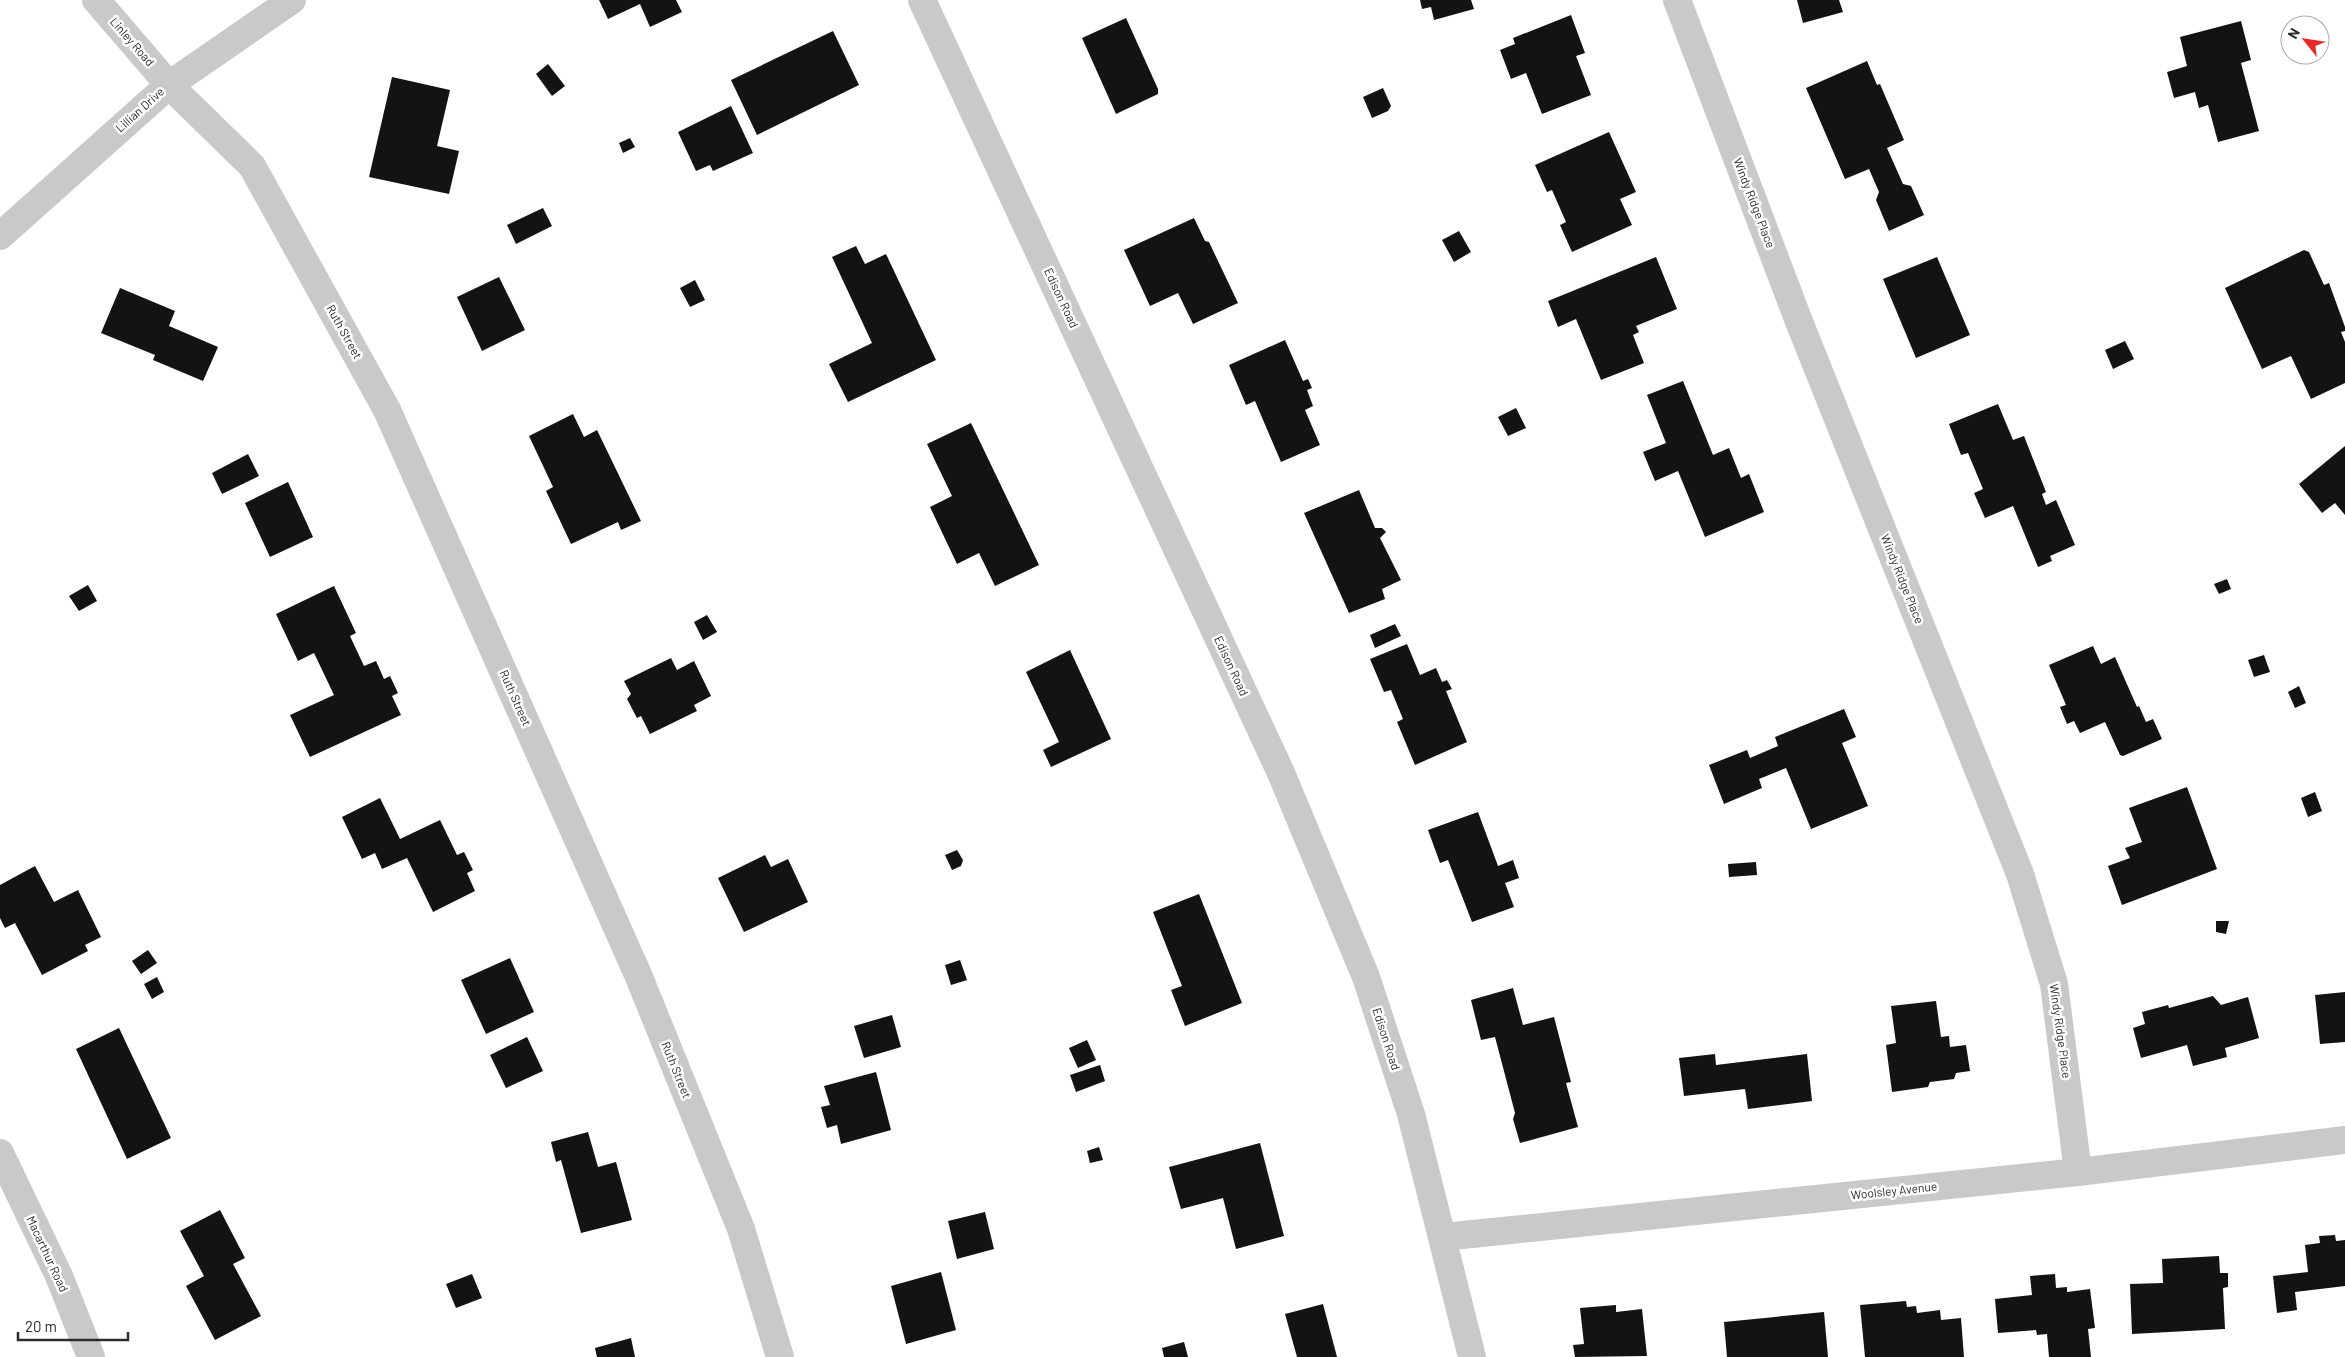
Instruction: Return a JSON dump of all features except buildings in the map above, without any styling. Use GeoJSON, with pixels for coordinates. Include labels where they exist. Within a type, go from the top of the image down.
{"type":"FeatureCollection","features":[{"type":"Feature","properties":{"kind":"street","name":"Linley Road"},"geometry":{"type":"LineString","coordinates":[[96,0],[168,85]]}},
{"type":"Feature","properties":{"kind":"street","name":"Lillian Drive"},"geometry":{"type":"LineString","coordinates":[[0,236],[168,85],[292,0]]}},
{"type":"Feature","properties":{"kind":"street","name":"Edison Road"},"geometry":{"type":"LineString","coordinates":[[922,0],[1281,774],[1366,977],[1411,1114],[1472,1357]]}},
{"type":"Feature","properties":{"kind":"street","name":"Windy Ridge Place"},"geometry":{"type":"LineString","coordinates":[[1677,0],[1798,319],[2020,874],[2054,984],[2078,1172]]}},
{"type":"Feature","properties":{"kind":"street","name":"Ruth Street"},"geometry":{"type":"LineString","coordinates":[[168,85],[252,166],[387,410],[639,977],[741,1229],[780,1357]]}},
{"type":"Feature","properties":{"kind":"street","name":"Woolsley Avenue"},"geometry":{"type":"LineString","coordinates":[[1443,1236],[2078,1172],[2345,1140]]}},
{"type":"Feature","properties":{"kind":"street","name":"Macarthur Road"},"geometry":{"type":"LineString","coordinates":[[0,1153],[59,1276],[91,1357]]}}]}
